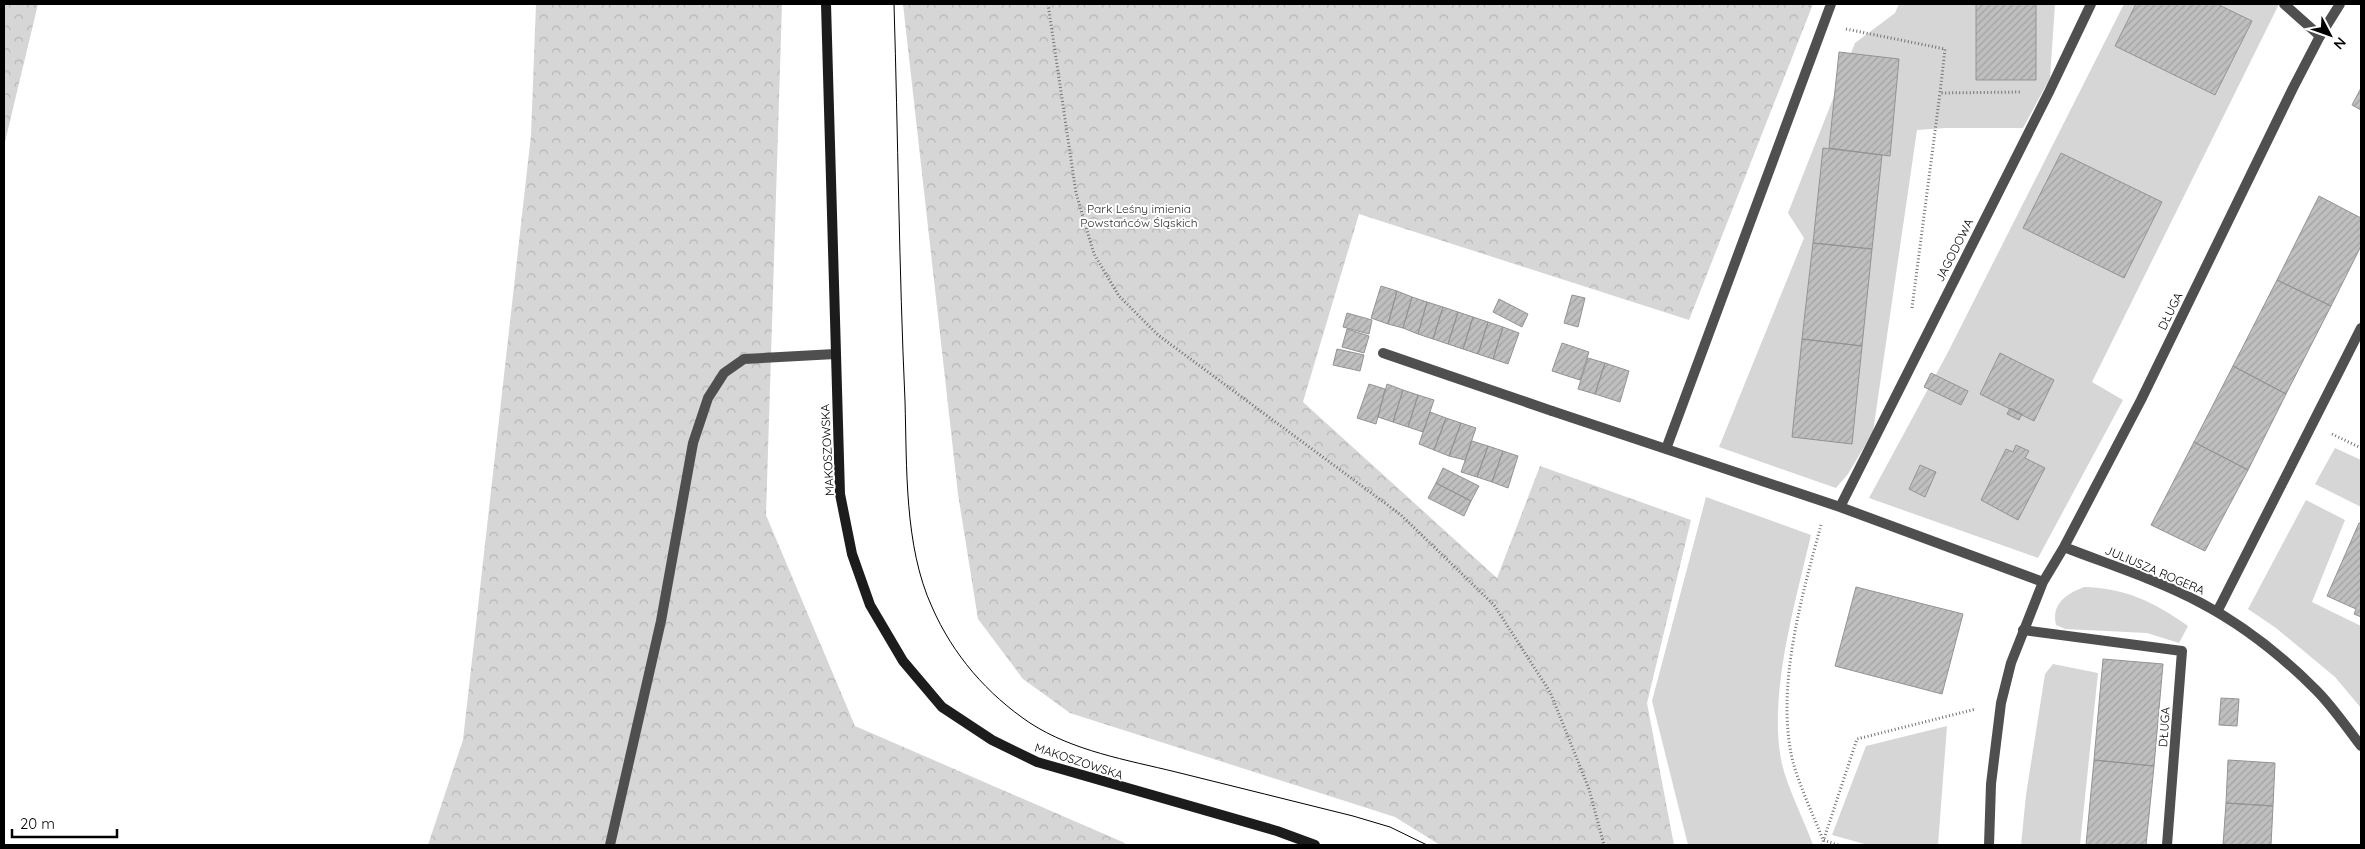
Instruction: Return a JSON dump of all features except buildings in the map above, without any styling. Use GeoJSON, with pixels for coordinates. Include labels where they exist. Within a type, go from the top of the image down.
{"type":"FeatureCollection","features":[{"type":"Feature","properties":{"kind":"main road","name":"MAKOSZOWSKA"},"geometry":{"type":"LineString","coordinates":[[826,4],[840,494],[852,554],[870,605],[902,661],[942,707],[992,740],[1037,762],[1277,831],[1315,845]]}},
{"type":"Feature","properties":{"kind":"street"},"geometry":{"type":"LineString","coordinates":[[1666,449],[1831,4]]}},
{"type":"Feature","properties":{"kind":"street","name":"JAGODOWA"},"geometry":{"type":"LineString","coordinates":[[1840,507],[2049,92],[2091,4]]}},
{"type":"Feature","properties":{"kind":"street"},"geometry":{"type":"LineString","coordinates":[[2284,4],[2320,36]]}},
{"type":"Feature","properties":{"kind":"street","name":"DŁUGA"},"geometry":{"type":"LineString","coordinates":[[1989,845],[1991,784],[2001,703],[2011,662],[2043,582],[2064,547],[2141,400],[2320,36],[2340,4]]}},
{"type":"Feature","properties":{"kind":"street"},"geometry":{"type":"LineString","coordinates":[[2216,612],[2361,328]]}},
{"type":"Feature","properties":{"kind":"street"},"geometry":{"type":"LineString","coordinates":[[1383,353],[1552,412],[1826,502],[2043,582]]}},
{"type":"Feature","properties":{"kind":"street"},"geometry":{"type":"LineString","coordinates":[[610,845],[661,621],[693,443],[708,398],[724,373],[744,359],[835,354]]}},
{"type":"Feature","properties":{"kind":"street","name":"JULIUSZA ROGERA"},"geometry":{"type":"LineString","coordinates":[[2064,547],[2178,592],[2216,612],[2281,657],[2318,691],[2361,746]]}},
{"type":"Feature","properties":{"kind":"street","name":"DŁUGA"},"geometry":{"type":"LineString","coordinates":[[2023,630],[2182,651],[2167,845]]}},
{"type":"Feature","properties":{"kind":"path"},"geometry":{"type":"LineString","coordinates":[[1048,4],[1076,193],[1094,254],[1120,296],[1158,335],[1401,515],[1494,605],[1550,692],[1589,789],[1604,845]]}},
{"type":"Feature","properties":{"kind":"path"},"geometry":{"type":"LineString","coordinates":[[1824,24],[1945,49],[1911,314]]}},
{"type":"Feature","properties":{"kind":"path"},"geometry":{"type":"LineString","coordinates":[[1940,93],[2049,92]]}},
{"type":"Feature","properties":{"kind":"path"},"geometry":{"type":"LineString","coordinates":[[2311,425],[2361,448]]}},
{"type":"Feature","properties":{"kind":"path"},"geometry":{"type":"LineString","coordinates":[[1823,840],[1792,758],[1787,707],[1793,646],[1809,569],[1826,502]]}},
{"type":"Feature","properties":{"kind":"path"},"geometry":{"type":"LineString","coordinates":[[1822,845],[1858,738],[2001,703]]}},
{"type":"Feature","properties":{"kind":"path"},"geometry":{"type":"LineString","coordinates":[[1823,840],[1838,845]]}},
{"type":"Feature","properties":{"kind":"green space"},"geometry":{"type":"Polygon","coordinates":[[[4,4],[38,4],[4,146],[4,4]]]}},
{"type":"Feature","properties":{"kind":"green space"},"geometry":{"type":"Polygon","coordinates":[[[536,4],[782,4],[766,515],[855,726],[1125,843],[1124,845],[428,845],[463,740],[531,135],[536,4]]]}},
{"type":"Feature","properties":{"kind":"green space","name":"Park Leśny imienia Powstańców Śląskich"},"geometry":{"type":"Polygon","coordinates":[[[903,4],[1813,4],[1689,320],[1359,214],[1303,402],[1497,578],[1540,466],[1691,520],[1647,703],[1674,845],[1440,845],[1395,817],[1070,713],[1023,679],[978,619],[958,494],[903,4]]]}},
{"type":"Feature","properties":{"kind":"green space"},"geometry":{"type":"Polygon","coordinates":[[[1899,4],[2055,4],[2050,78],[2023,128],[1917,130],[1873,432],[1848,474],[1836,488],[1719,447],[1804,238],[1788,213],[1855,43],[1895,13],[1899,4]]]}},
{"type":"Feature","properties":{"kind":"green space"},"geometry":{"type":"Polygon","coordinates":[[[2124,4],[2279,4],[2092,382],[2123,400],[2038,558],[1869,498],[1947,354],[2124,4]]]}},
{"type":"Feature","properties":{"kind":"green space"},"geometry":{"type":"Polygon","coordinates":[[[2335,448],[2361,460],[2361,507],[2315,484],[2335,448]]]}},
{"type":"Feature","properties":{"kind":"green space"},"geometry":{"type":"Polygon","coordinates":[[[1706,497],[1811,535],[1785,649],[1778,710],[1778,738],[1782,764],[1788,784],[1813,845],[1688,845],[1652,701],[1706,497]]]}},
{"type":"Feature","properties":{"kind":"green space"},"geometry":{"type":"Polygon","coordinates":[[[2306,500],[2345,520],[2312,602],[2361,626],[2361,708],[2335,677],[2276,628],[2248,609],[2306,500]]]}},
{"type":"Feature","properties":{"kind":"green space"},"geometry":{"type":"Polygon","coordinates":[[[2084,587],[2126,593],[2151,603],[2188,626],[2179,643],[2147,633],[2065,629],[2056,625],[2056,611],[2061,601],[2071,593],[2084,587]]]}},
{"type":"Feature","properties":{"kind":"green space"},"geometry":{"type":"Polygon","coordinates":[[[2053,664],[2098,673],[2080,845],[2021,845],[2026,795],[2045,674],[2053,664]]]}},
{"type":"Feature","properties":{"kind":"green space"},"geometry":{"type":"Polygon","coordinates":[[[1947,726],[1938,845],[1868,845],[1832,835],[1866,746],[1947,726]]]}},
{"type":"Feature","properties":{"kind":"tram line"},"geometry":{"type":"LineString","coordinates":[[894,4],[901,301],[909,506],[916,558],[923,583],[940,625],[950,641],[973,672],[1014,712],[1047,733],[1064,741],[1120,759],[1353,816],[1390,827],[1427,845]]}}]}
